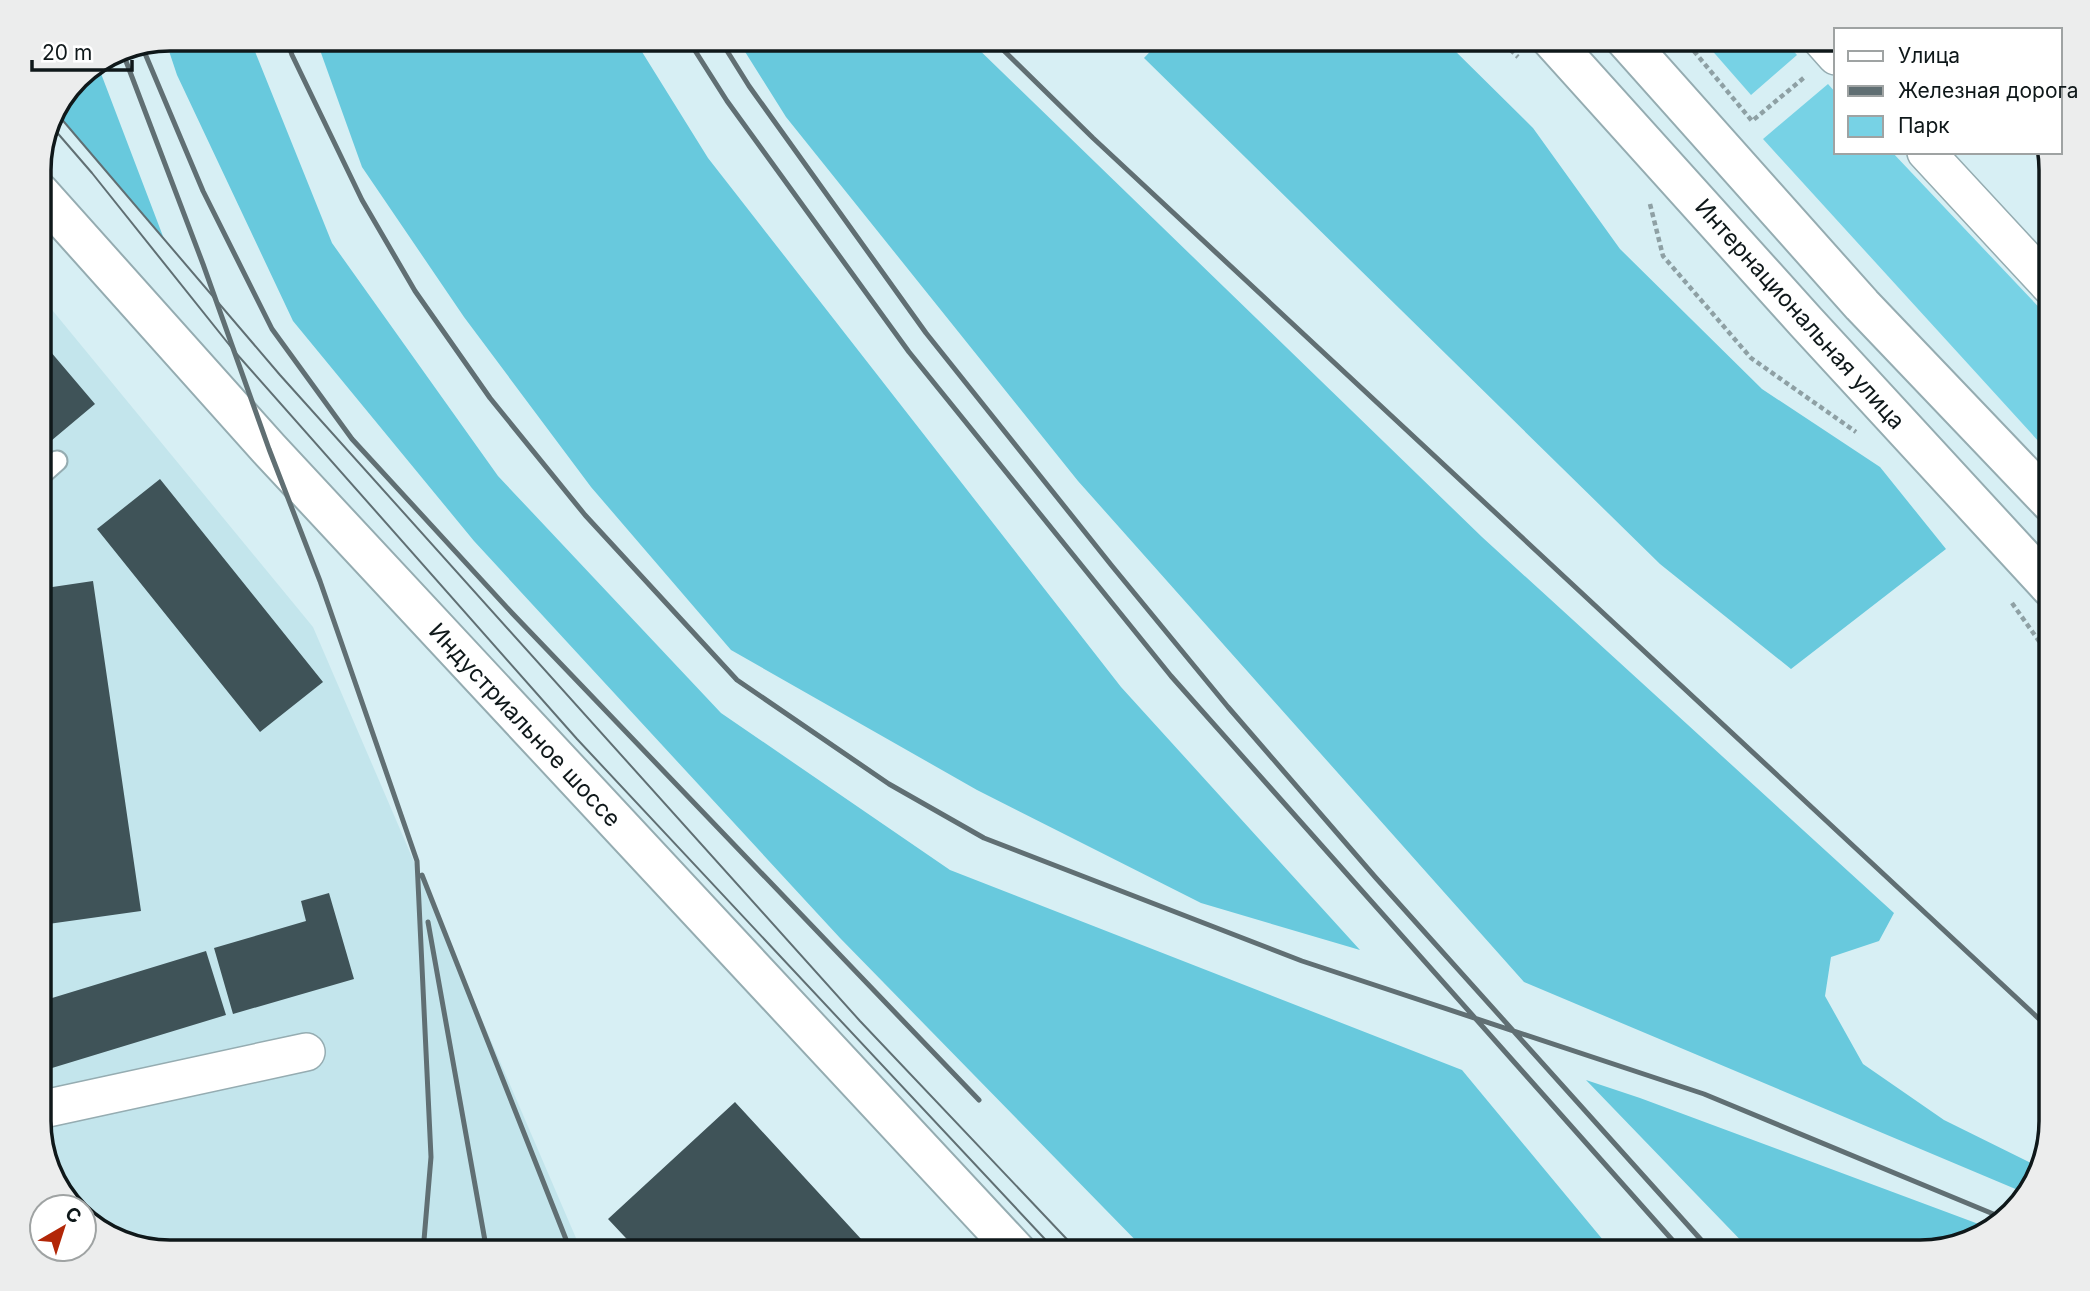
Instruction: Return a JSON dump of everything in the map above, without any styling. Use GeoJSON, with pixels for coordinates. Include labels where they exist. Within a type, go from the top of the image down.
{"type":"FeatureCollection","features":[{"type":"Feature","properties":{"kind":"main road","name":"Интернациональная улица"},"geometry":{"type":"LineString","coordinates":[[1538,51],[1769,281],[2039,575]]}},
{"type":"Feature","properties":{"kind":"main road"},"geometry":{"type":"LineString","coordinates":[[1637,51],[1862,305],[2039,490]]}},
{"type":"Feature","properties":{"kind":"main road","name":"Индустриальное шоссе"},"geometry":{"type":"LineString","coordinates":[[51,205],[269,449],[1006,1240]]}},
{"type":"Feature","properties":{"kind":"street"},"geometry":{"type":"LineString","coordinates":[[1928,154],[2039,274]]}},
{"type":"Feature","properties":{"kind":"street"},"geometry":{"type":"LineString","coordinates":[[51,1107],[306,1052]]}},
{"type":"Feature","properties":{"kind":"lane"},"geometry":{"type":"LineString","coordinates":[[51,466],[57,461]]}},
{"type":"Feature","properties":{"kind":"path"},"geometry":{"type":"LineString","coordinates":[[1694,51],[1752,121],[1822,55]]}},
{"type":"Feature","properties":{"kind":"path"},"geometry":{"type":"LineString","coordinates":[[1649,202],[1663,256],[1751,358],[1862,437]]}},
{"type":"Feature","properties":{"kind":"path"},"geometry":{"type":"LineString","coordinates":[[2008,597],[2039,641]]}},
{"type":"Feature","properties":{"kind":"shaded area"},"geometry":{"type":"Polygon","coordinates":[[[169,51],[255,51],[332,243],[498,476],[721,713],[950,870],[1462,1070],[1603,1240],[1135,1240],[840,938],[474,541],[293,321],[177,75],[169,51]]]}},
{"type":"Feature","properties":{"kind":"shaded area"},"geometry":{"type":"Polygon","coordinates":[[[320,51],[641,51],[708,158],[1121,687],[1360,950],[1201,903],[977,790],[731,650],[591,487],[464,317],[362,167],[320,51]]]}},
{"type":"Feature","properties":{"kind":"shaded area"},"geometry":{"type":"Polygon","coordinates":[[[745,51],[980,51],[1482,537],[1894,913],[1879,941],[1831,957],[1825,996],[1863,1064],[1944,1120],[2031,1163],[2018,1190],[1524,982],[1078,481],[786,117],[745,51]]]}},
{"type":"Feature","properties":{"kind":"shaded area"},"geometry":{"type":"Polygon","coordinates":[[[1151,51],[1455,51],[1533,128],[1620,249],[1762,389],[1880,467],[1946,549],[1791,669],[1660,564],[1144,58],[1151,51]]]}},
{"type":"Feature","properties":{"kind":"shaded area"},"geometry":{"type":"Polygon","coordinates":[[[101,74],[164,239],[62,120],[86,86],[101,74]]]}},
{"type":"Feature","properties":{"kind":"shaded area"},"geometry":{"type":"Polygon","coordinates":[[[51,309],[313,627],[577,1240],[154,1239],[124,1231],[98,1217],[98,1193],[76,1193],[63,1174],[53,1145],[51,1129],[51,309]]]}},
{"type":"Feature","properties":{"kind":"shaded area"},"geometry":{"type":"Polygon","coordinates":[[[1586,1080],[1979,1224],[1936,1239],[1740,1240],[1586,1080]]]}},
{"type":"Feature","properties":{"kind":"green space"},"geometry":{"type":"Polygon","coordinates":[[[1712,51],[1794,51],[1797,55],[1751,95],[1712,51]]]}},
{"type":"Feature","properties":{"kind":"green space"},"geometry":{"type":"Polygon","coordinates":[[[1828,84],[1834,91],[1834,154],[1894,154],[2039,307],[2039,442],[1763,139],[1828,84]]]}},
{"type":"Feature","properties":{"kind":"building"},"geometry":{"type":"Polygon","coordinates":[[[51,352],[95,404],[51,441],[51,352]]]}},
{"type":"Feature","properties":{"kind":"building"},"geometry":{"type":"Polygon","coordinates":[[[160,479],[323,682],[260,732],[97,529],[160,479]]]}},
{"type":"Feature","properties":{"kind":"building"},"geometry":{"type":"Polygon","coordinates":[[[93,581],[141,911],[51,924],[51,587],[93,581]]]}},
{"type":"Feature","properties":{"kind":"building"},"geometry":{"type":"Polygon","coordinates":[[[329,893],[354,979],[233,1014],[214,948],[306,921],[301,901],[329,893]]]}},
{"type":"Feature","properties":{"kind":"building"},"geometry":{"type":"Polygon","coordinates":[[[206,951],[226,1015],[52,1068],[51,998],[206,951]]]}},
{"type":"Feature","properties":{"kind":"building"},"geometry":{"type":"Polygon","coordinates":[[[735,1102],[862,1240],[628,1240],[608,1219],[735,1102]]]}},
{"type":"Feature","properties":{"kind":"tram line"},"geometry":{"type":"LineString","coordinates":[[62,120],[280,375],[860,1021],[1068,1240]]}},
{"type":"Feature","properties":{"kind":"tram line"},"geometry":{"type":"LineString","coordinates":[[57,133],[235,352],[577,739],[1046,1240]]}},
{"type":"Feature","properties":{"kind":"railway"},"geometry":{"type":"LineString","coordinates":[[291,51],[362,200],[415,291],[490,398],[585,515],[737,680],[889,784],[984,838],[1302,961],[1704,1094],[1995,1214]]}},
{"type":"Feature","properties":{"kind":"railway"},"geometry":{"type":"LineString","coordinates":[[695,51],[727,101],[909,352],[1171,676],[1672,1240]]}},
{"type":"Feature","properties":{"kind":"railway"},"geometry":{"type":"LineString","coordinates":[[727,51],[749,86],[926,333],[1112,566],[1228,707],[1376,878],[1701,1240]]}},
{"type":"Feature","properties":{"kind":"railway"},"geometry":{"type":"LineString","coordinates":[[1004,51],[1093,138],[2039,1019]]}},
{"type":"Feature","properties":{"kind":"railway"},"geometry":{"type":"LineString","coordinates":[[145,53],[203,191],[272,329],[352,439],[512,613],[979,1100]]}},
{"type":"Feature","properties":{"kind":"railway"},"geometry":{"type":"LineString","coordinates":[[125,60],[320,581],[417,861],[431,1157],[424,1240]]}},
{"type":"Feature","properties":{"kind":"railway"},"geometry":{"type":"LineString","coordinates":[[422,875],[566,1240]]}},
{"type":"Feature","properties":{"kind":"railway"},"geometry":{"type":"LineString","coordinates":[[428,922],[485,1240]]}}]}
